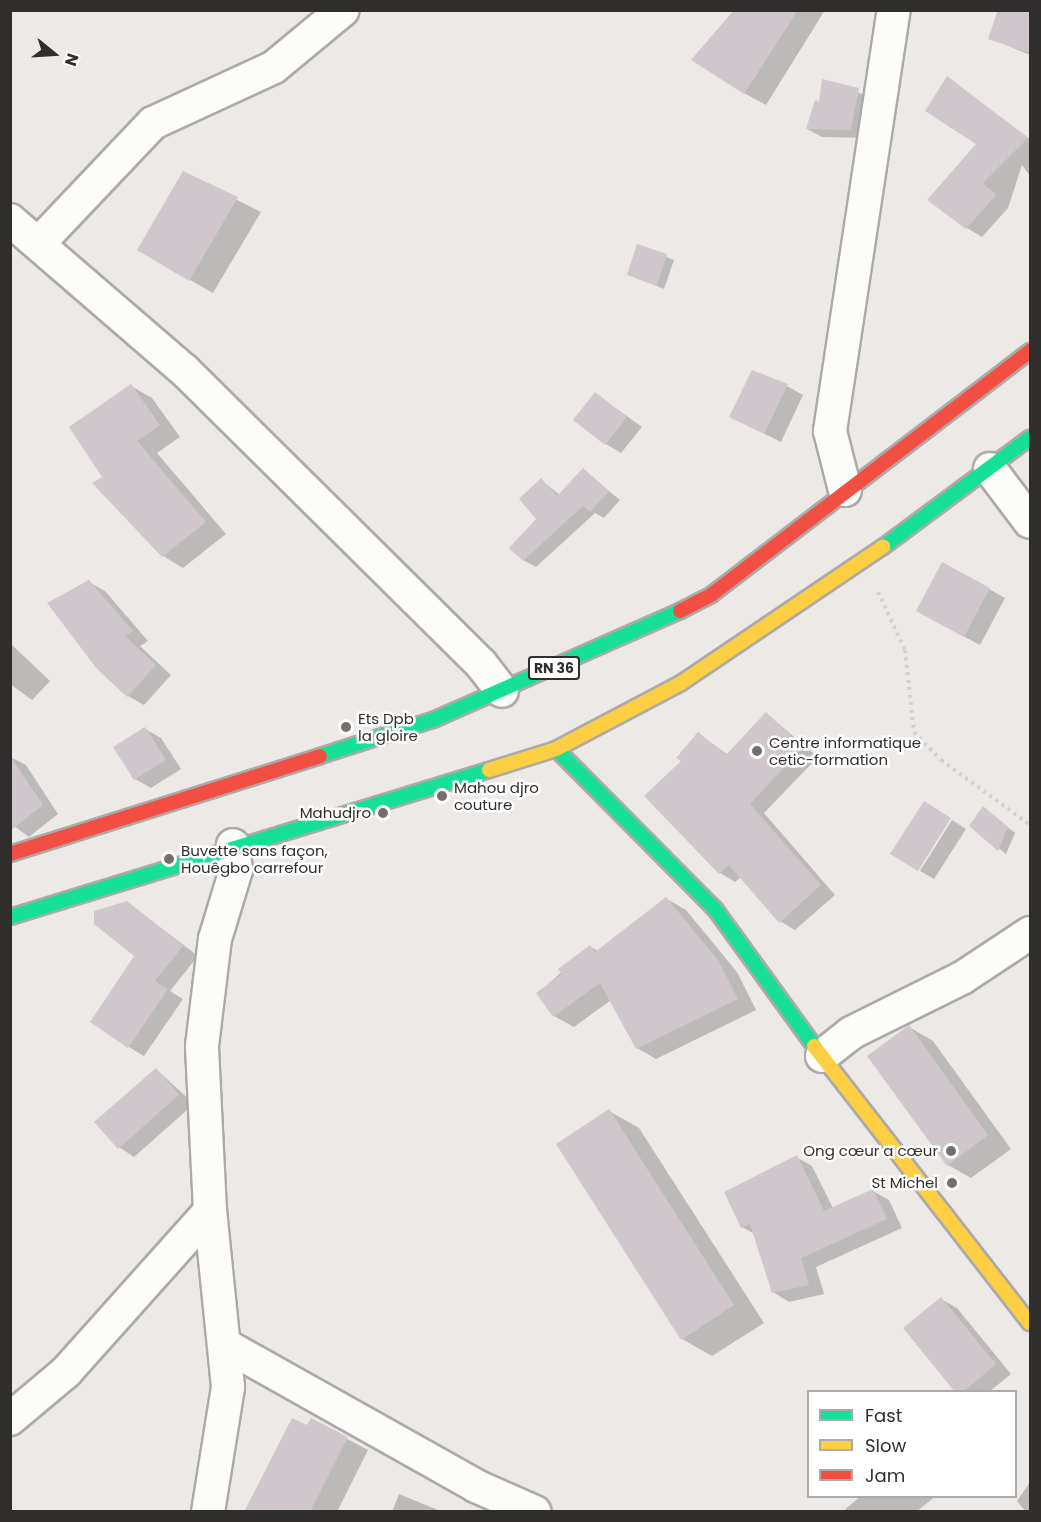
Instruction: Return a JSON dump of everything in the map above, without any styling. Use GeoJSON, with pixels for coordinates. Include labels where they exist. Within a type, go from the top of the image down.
{"type":"FeatureCollection","features":[{"type":"Feature","properties":{"kind":"main road","name":"RN 36"},"geometry":{"type":"LineString","coordinates":[[10,854],[411,727],[502,691],[711,595],[845,490],[1030,351]]}},
{"type":"Feature","properties":{"kind":"main road"},"geometry":{"type":"LineString","coordinates":[[10,917],[233,845],[556,749],[681,682],[864,561],[1030,438]]}},
{"type":"Feature","properties":{"kind":"main road"},"geometry":{"type":"LineString","coordinates":[[556,749],[715,909],[822,1056],[1030,1323]]}},
{"type":"Feature","properties":{"kind":"street"},"geometry":{"type":"LineString","coordinates":[[40,242],[153,123],[274,67],[343,10]]}},
{"type":"Feature","properties":{"kind":"street"},"geometry":{"type":"LineString","coordinates":[[845,490],[830,431],[894,10]]}},
{"type":"Feature","properties":{"kind":"street"},"geometry":{"type":"LineString","coordinates":[[10,220],[40,242],[227,412],[502,691]]}},
{"type":"Feature","properties":{"kind":"street"},"geometry":{"type":"LineString","coordinates":[[990,468],[1030,522]]}},
{"type":"Feature","properties":{"kind":"street"},"geometry":{"type":"LineString","coordinates":[[208,1512],[228,1387],[210,1211],[202,1046],[215,939],[236,870],[233,845]]}},
{"type":"Feature","properties":{"kind":"street"},"geometry":{"type":"LineString","coordinates":[[822,1056],[851,1033],[962,978],[1030,933]]}},
{"type":"Feature","properties":{"kind":"street"},"geometry":{"type":"LineString","coordinates":[[10,1419],[66,1372],[210,1211]]}},
{"type":"Feature","properties":{"kind":"street"},"geometry":{"type":"LineString","coordinates":[[225,1345],[476,1486],[535,1512]]}},
{"type":"Feature","properties":{"kind":"path"},"geometry":{"type":"LineString","coordinates":[[864,561],[905,650],[914,732],[941,760],[1030,825]]}},
{"type":"Feature","properties":{"kind":"building"},"geometry":{"type":"Polygon","coordinates":[[[734,10],[798,10],[744,94],[691,60],[734,10]]]}},
{"type":"Feature","properties":{"kind":"building"},"geometry":{"type":"Polygon","coordinates":[[[998,10],[1030,10],[1030,53],[988,39],[998,10]]]}},
{"type":"Feature","properties":{"kind":"building"},"geometry":{"type":"Polygon","coordinates":[[[947,76],[1028,138],[983,183],[996,195],[966,229],[927,200],[976,144],[925,111],[947,76]]]}},
{"type":"Feature","properties":{"kind":"building"},"geometry":{"type":"Polygon","coordinates":[[[822,79],[859,88],[851,130],[806,129],[815,100],[819,102],[822,79]]]}},
{"type":"Feature","properties":{"kind":"building"},"geometry":{"type":"Polygon","coordinates":[[[183,171],[238,197],[189,281],[137,250],[183,171]]]}},
{"type":"Feature","properties":{"kind":"building"},"geometry":{"type":"Polygon","coordinates":[[[637,244],[667,254],[657,286],[627,275],[637,244]]]}},
{"type":"Feature","properties":{"kind":"building"},"geometry":{"type":"Polygon","coordinates":[[[752,370],[788,384],[764,434],[729,417],[752,370]]]}},
{"type":"Feature","properties":{"kind":"building"},"geometry":{"type":"Polygon","coordinates":[[[131,384],[160,425],[137,441],[206,522],[162,557],[92,483],[102,477],[69,427],[131,384]]]}},
{"type":"Feature","properties":{"kind":"building"},"geometry":{"type":"Polygon","coordinates":[[[595,392],[627,417],[605,445],[573,420],[595,392]]]}},
{"type":"Feature","properties":{"kind":"building"},"geometry":{"type":"Polygon","coordinates":[[[583,468],[609,491],[590,512],[583,506],[523,561],[509,548],[536,519],[519,499],[541,478],[557,496],[583,468]]]}},
{"type":"Feature","properties":{"kind":"building"},"geometry":{"type":"Polygon","coordinates":[[[942,562],[990,588],[964,637],[916,611],[942,562]]]}},
{"type":"Feature","properties":{"kind":"building"},"geometry":{"type":"Polygon","coordinates":[[[89,580],[133,631],[125,636],[156,665],[127,697],[97,669],[47,603],[89,580]]]}},
{"type":"Feature","properties":{"kind":"building"},"geometry":{"type":"Polygon","coordinates":[[[766,712],[803,747],[750,804],[821,885],[779,923],[729,865],[719,874],[644,796],[681,761],[676,758],[698,732],[726,755],[766,712]]]}},
{"type":"Feature","properties":{"kind":"building"},"geometry":{"type":"Polygon","coordinates":[[[145,727],[166,760],[134,780],[113,747],[145,727]]]}},
{"type":"Feature","properties":{"kind":"building"},"geometry":{"type":"Polygon","coordinates":[[[10,756],[43,805],[10,831],[10,756]]]}},
{"type":"Feature","properties":{"kind":"building"},"geometry":{"type":"Polygon","coordinates":[[[924,801],[951,818],[918,871],[890,854],[924,801]]]}},
{"type":"Feature","properties":{"kind":"building"},"geometry":{"type":"Polygon","coordinates":[[[983,806],[1008,827],[998,851],[969,826],[983,806]]]}},
{"type":"Feature","properties":{"kind":"building"},"geometry":{"type":"Polygon","coordinates":[[[666,897],[718,960],[738,999],[636,1049],[600,983],[553,1017],[536,993],[562,974],[558,969],[590,945],[595,952],[666,897]]]}},
{"type":"Feature","properties":{"kind":"building"},"geometry":{"type":"Polygon","coordinates":[[[127,901],[183,946],[155,981],[168,989],[128,1048],[90,1022],[134,956],[94,924],[94,911],[127,901]]]}},
{"type":"Feature","properties":{"kind":"building"},"geometry":{"type":"Polygon","coordinates":[[[909,1025],[988,1135],[947,1166],[867,1056],[909,1025]]]}},
{"type":"Feature","properties":{"kind":"building"},"geometry":{"type":"Polygon","coordinates":[[[156,1068],[179,1095],[118,1149],[94,1122],[156,1068]]]}},
{"type":"Feature","properties":{"kind":"building"},"geometry":{"type":"Polygon","coordinates":[[[609,1109],[734,1305],[681,1340],[556,1144],[609,1109]]]}},
{"type":"Feature","properties":{"kind":"building"},"geometry":{"type":"Polygon","coordinates":[[[797,1155],[824,1211],[873,1189],[887,1219],[801,1258],[809,1285],[772,1293],[750,1224],[741,1228],[724,1192],[797,1155]]]}},
{"type":"Feature","properties":{"kind":"building"},"geometry":{"type":"Polygon","coordinates":[[[941,1297],[996,1364],[965,1390],[953,1390],[903,1328],[941,1297]]]}},
{"type":"Feature","properties":{"kind":"building"},"geometry":{"type":"Polygon","coordinates":[[[292,1418],[307,1425],[311,1418],[348,1437],[310,1512],[244,1512],[292,1418]]]}},
{"type":"Feature","properties":{"kind":"traffic: fast"},"geometry":{"type":"LineString","coordinates":[[883,547],[1030,438]]}},
{"type":"Feature","properties":{"kind":"traffic: fast"},"geometry":{"type":"LineString","coordinates":[[320,756],[433,720],[680,611]]}},
{"type":"Feature","properties":{"kind":"traffic: fast"},"geometry":{"type":"LineString","coordinates":[[556,749],[715,909],[814,1046]]}},
{"type":"Feature","properties":{"kind":"traffic: fast"},"geometry":{"type":"LineString","coordinates":[[10,917],[489,770]]}},
{"type":"Feature","properties":{"kind":"traffic: slow"},"geometry":{"type":"LineString","coordinates":[[489,770],[556,749],[681,683],[883,547]]}},
{"type":"Feature","properties":{"kind":"traffic: slow"},"geometry":{"type":"LineString","coordinates":[[814,1046],[1030,1323]]}},
{"type":"Feature","properties":{"kind":"traffic: jam"},"geometry":{"type":"LineString","coordinates":[[680,611],[711,595],[1030,351]]}},
{"type":"Feature","properties":{"kind":"traffic: jam"},"geometry":{"type":"LineString","coordinates":[[10,854],[320,756]]}},
{"type":"Feature","properties":{"kind":"place","name":"Ets Dpb la gloire"},"geometry":{"type":"Point","coordinates":[346,727]}},
{"type":"Feature","properties":{"kind":"place","name":"Centre informatique cetic-formation"},"geometry":{"type":"Point","coordinates":[757,751]}},
{"type":"Feature","properties":{"kind":"place","name":"Mahou djro couture"},"geometry":{"type":"Point","coordinates":[442,796]}},
{"type":"Feature","properties":{"kind":"place","name":"Mahudjro"},"geometry":{"type":"Point","coordinates":[383,813]}},
{"type":"Feature","properties":{"kind":"place","name":"Buvette sans façon, Houêgbo carrefour"},"geometry":{"type":"Point","coordinates":[169,859]}},
{"type":"Feature","properties":{"kind":"place","name":"Ong cœur a cœur"},"geometry":{"type":"Point","coordinates":[951,1151]}},
{"type":"Feature","properties":{"kind":"place","name":"St Michel"},"geometry":{"type":"Point","coordinates":[952,1183]}}]}
